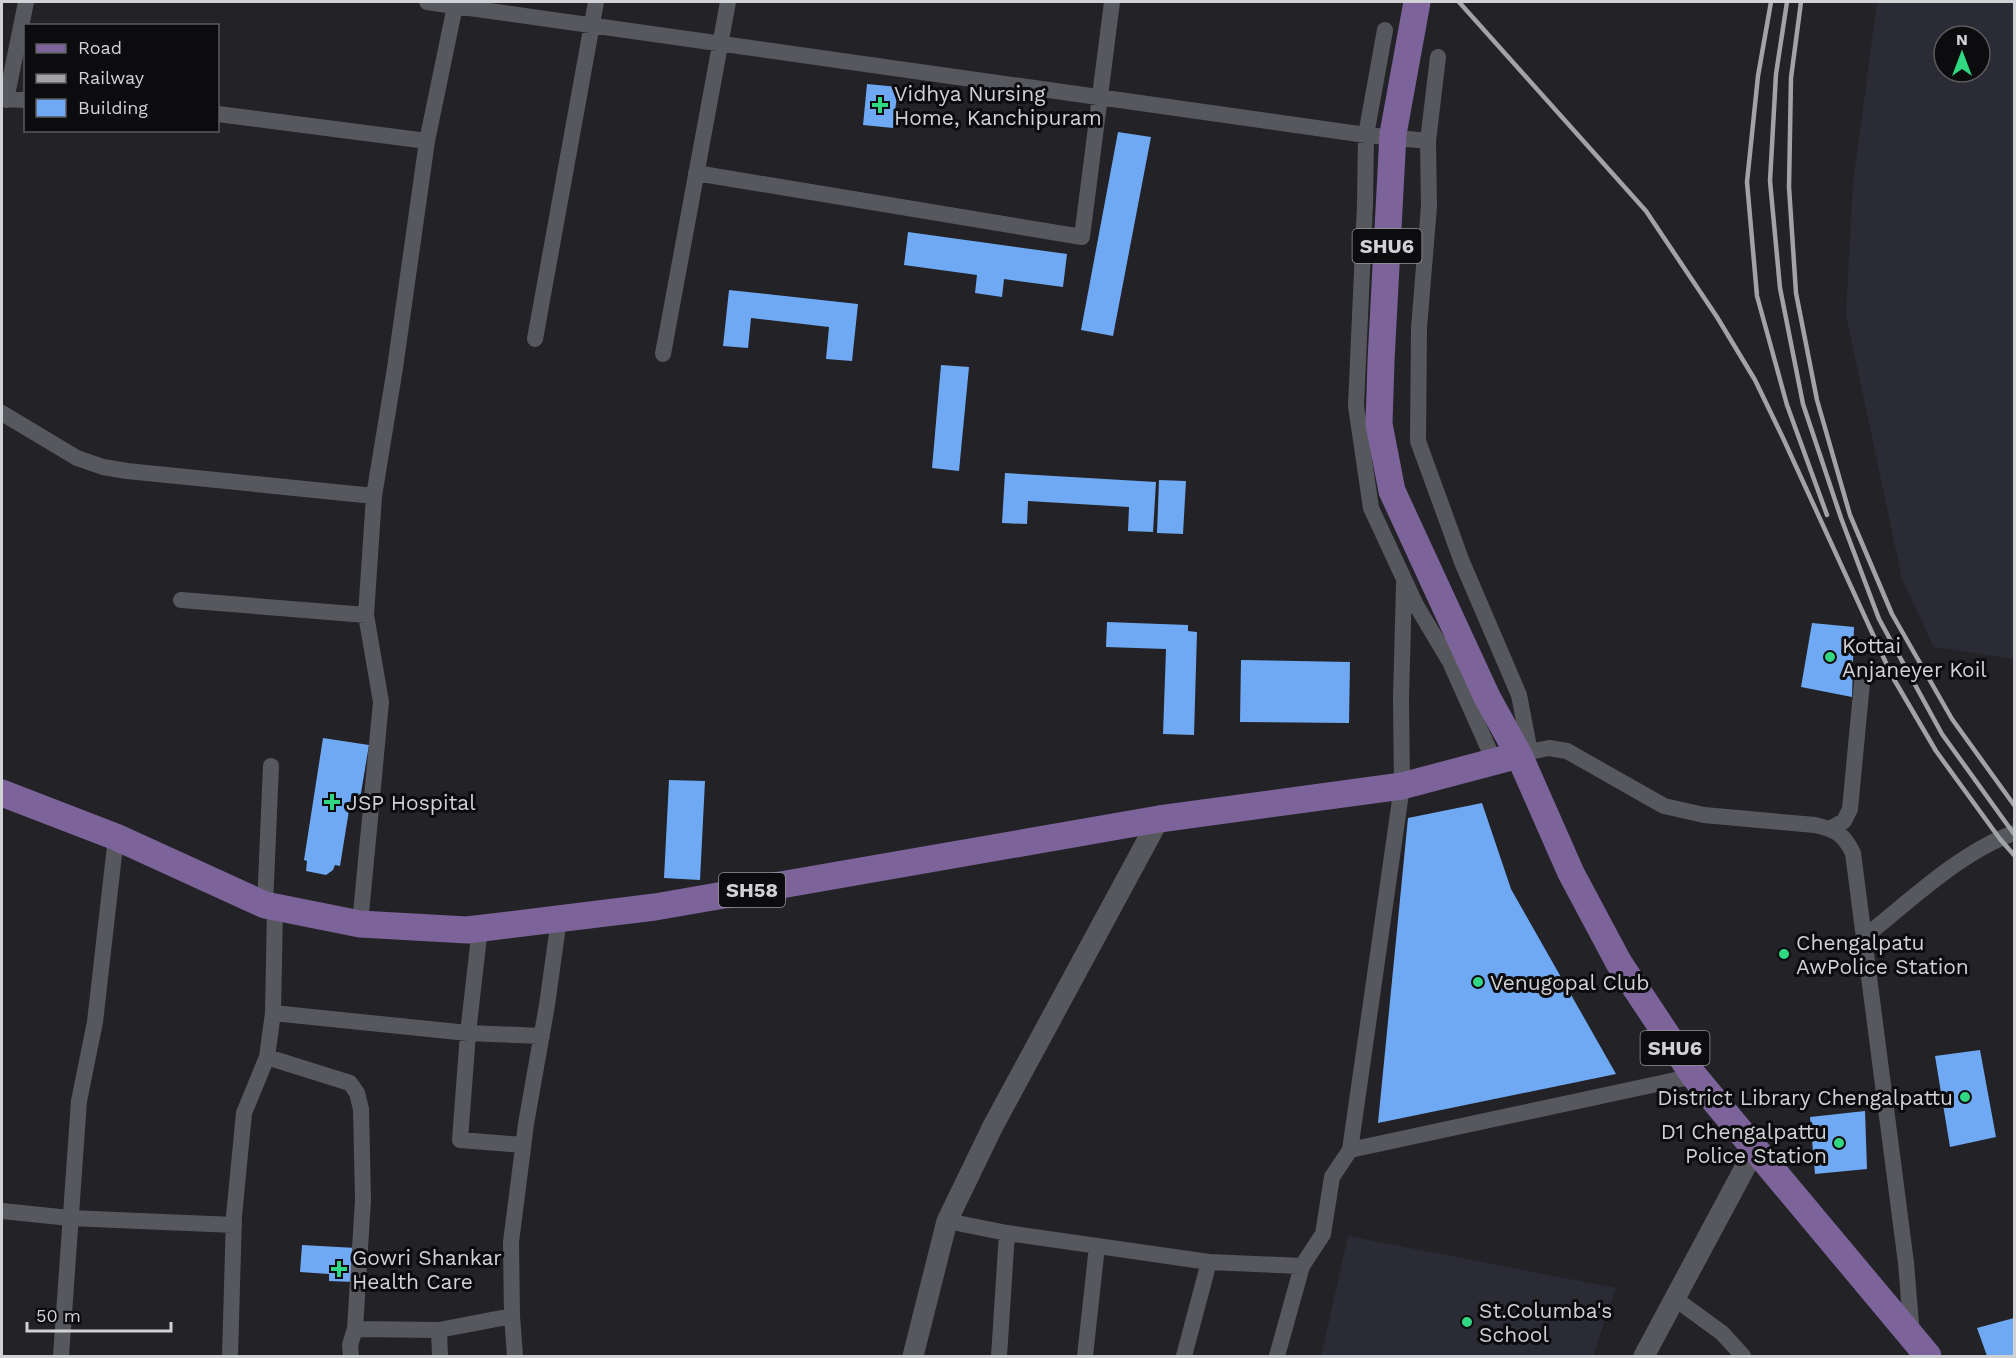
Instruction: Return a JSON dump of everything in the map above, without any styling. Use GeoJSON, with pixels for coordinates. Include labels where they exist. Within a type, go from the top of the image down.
{"type":"FeatureCollection","features":[{"type":"Feature","properties":{"kind":"main road","name":"SHU6"},"geometry":{"type":"LineString","coordinates":[[1417,2],[1393,134],[1379,424],[1392,491],[1514,756],[1571,873],[1619,963],[1694,1076],[1920,1346]]}},
{"type":"Feature","properties":{"kind":"main road","name":"SH58"},"geometry":{"type":"LineString","coordinates":[[2,793],[116,837],[270,906],[360,924],[467,930],[655,907],[1159,819],[1402,786],[1514,756]]}},
{"type":"Feature","properties":{"kind":"street"},"geometry":{"type":"LineString","coordinates":[[24,100],[4,100],[26,2]]}},
{"type":"Feature","properties":{"kind":"street"},"geometry":{"type":"LineString","coordinates":[[427,2],[1366,135],[1428,141]]}},
{"type":"Feature","properties":{"kind":"street"},"geometry":{"type":"LineString","coordinates":[[535,339],[596,2]]}},
{"type":"Feature","properties":{"kind":"street"},"geometry":{"type":"LineString","coordinates":[[663,354],[728,2]]}},
{"type":"Feature","properties":{"kind":"street"},"geometry":{"type":"LineString","coordinates":[[696,173],[1082,237],[1112,2]]}},
{"type":"Feature","properties":{"kind":"street"},"geometry":{"type":"LineString","coordinates":[[360,924],[381,702],[366,615],[374,496],[395,368],[427,141],[455,6]]}},
{"type":"Feature","properties":{"kind":"street"},"geometry":{"type":"LineString","coordinates":[[1385,30],[1366,135],[1356,406],[1371,508],[1416,604],[1450,662],[1514,756]]}},
{"type":"Feature","properties":{"kind":"street"},"geometry":{"type":"LineString","coordinates":[[1438,57],[1428,141],[1429,206],[1419,328],[1418,441],[1462,562],[1519,695],[1514,756]]}},
{"type":"Feature","properties":{"kind":"street"},"geometry":{"type":"LineString","coordinates":[[219,114],[427,141]]}},
{"type":"Feature","properties":{"kind":"street"},"geometry":{"type":"LineString","coordinates":[[2,412],[77,458],[103,466],[127,471],[374,496]]}},
{"type":"Feature","properties":{"kind":"street"},"geometry":{"type":"LineString","coordinates":[[1277,1356],[1302,1266],[1323,1234],[1332,1177],[1350,1150],[1402,786],[1401,699],[1405,581]]}},
{"type":"Feature","properties":{"kind":"street"},"geometry":{"type":"LineString","coordinates":[[181,600],[366,615]]}},
{"type":"Feature","properties":{"kind":"street"},"geometry":{"type":"LineString","coordinates":[[1830,829],[1844,821],[1850,809],[1863,672]]}},
{"type":"Feature","properties":{"kind":"street"},"geometry":{"type":"LineString","coordinates":[[1514,756],[1549,748],[1567,751],[1664,806],[1704,815],[1815,825],[1830,829],[1845,837],[1853,853],[1906,1263],[1920,1346]]}},
{"type":"Feature","properties":{"kind":"street"},"geometry":{"type":"LineString","coordinates":[[230,1356],[234,1224],[244,1113],[267,1057],[273,1013],[270,906],[272,765]]}},
{"type":"Feature","properties":{"kind":"street"},"geometry":{"type":"LineString","coordinates":[[913,1356],[947,1221],[993,1126],[1159,819]]}},
{"type":"Feature","properties":{"kind":"street"},"geometry":{"type":"LineString","coordinates":[[1863,938],[1961,861],[2014,833]]}},
{"type":"Feature","properties":{"kind":"street"},"geometry":{"type":"LineString","coordinates":[[61,1356],[79,1101],[95,1022],[116,837]]}},
{"type":"Feature","properties":{"kind":"street"},"geometry":{"type":"LineString","coordinates":[[515,1356],[511,1242],[523,1144],[559,919]]}},
{"type":"Feature","properties":{"kind":"street"},"geometry":{"type":"LineString","coordinates":[[480,928],[468,1033],[460,1140],[523,1144]]}},
{"type":"Feature","properties":{"kind":"street"},"geometry":{"type":"LineString","coordinates":[[273,1013],[468,1033],[542,1035]]}},
{"type":"Feature","properties":{"kind":"street"},"geometry":{"type":"LineString","coordinates":[[267,1057],[350,1083],[357,1093],[361,1109],[363,1200],[355,1329],[350,1345],[351,1356]]}},
{"type":"Feature","properties":{"kind":"street"},"geometry":{"type":"LineString","coordinates":[[1350,1150],[1694,1076]]}},
{"type":"Feature","properties":{"kind":"street"},"geometry":{"type":"LineString","coordinates":[[1644,1356],[1755,1149]]}},
{"type":"Feature","properties":{"kind":"street"},"geometry":{"type":"LineString","coordinates":[[2,1211],[70,1218],[234,1224]]}},
{"type":"Feature","properties":{"kind":"street"},"geometry":{"type":"LineString","coordinates":[[947,1221],[1007,1233],[1209,1262],[1302,1266]]}},
{"type":"Feature","properties":{"kind":"street"},"geometry":{"type":"LineString","coordinates":[[999,1356],[1007,1233]]}},
{"type":"Feature","properties":{"kind":"street"},"geometry":{"type":"LineString","coordinates":[[1085,1356],[1097,1246]]}},
{"type":"Feature","properties":{"kind":"street"},"geometry":{"type":"LineString","coordinates":[[1184,1356],[1209,1262]]}},
{"type":"Feature","properties":{"kind":"street"},"geometry":{"type":"LineString","coordinates":[[1674,1298],[1722,1333],[1743,1356]]}},
{"type":"Feature","properties":{"kind":"street"},"geometry":{"type":"LineString","coordinates":[[355,1329],[439,1330],[512,1316]]}},
{"type":"Feature","properties":{"kind":"street"},"geometry":{"type":"LineString","coordinates":[[439,1330],[440,1356]]}},
{"type":"Feature","properties":{"kind":"shaded area"},"geometry":{"type":"Polygon","coordinates":[[[1877,2],[2014,2],[2014,659],[1934,647],[1902,579],[1846,315],[1853,183],[1877,2]]]}},
{"type":"Feature","properties":{"kind":"shaded area","name":"St.Columba's School"},"geometry":{"type":"Polygon","coordinates":[[[1348,1236],[1616,1288],[1593,1356],[1321,1356],[1348,1236]]]}},
{"type":"Feature","properties":{"kind":"building"},"geometry":{"type":"Polygon","coordinates":[[[867,84],[898,87],[893,128],[863,125],[867,84]]]}},
{"type":"Feature","properties":{"kind":"building"},"geometry":{"type":"Polygon","coordinates":[[[1118,132],[1151,137],[1113,336],[1081,330],[1118,132]]]}},
{"type":"Feature","properties":{"kind":"building"},"geometry":{"type":"Polygon","coordinates":[[[908,232],[1067,254],[1063,287],[1004,279],[1002,297],[975,293],[977,275],[904,265],[908,232]]]}},
{"type":"Feature","properties":{"kind":"building"},"geometry":{"type":"Polygon","coordinates":[[[729,290],[858,304],[852,361],[826,359],[829,327],[751,318],[748,348],[723,346],[729,290]]]}},
{"type":"Feature","properties":{"kind":"building"},"geometry":{"type":"Polygon","coordinates":[[[941,365],[969,367],[959,471],[932,468],[941,365]]]}},
{"type":"Feature","properties":{"kind":"building"},"geometry":{"type":"Polygon","coordinates":[[[1005,473],[1156,482],[1153,532],[1128,531],[1129,507],[1028,501],[1027,524],[1002,523],[1005,473]]]}},
{"type":"Feature","properties":{"kind":"building"},"geometry":{"type":"Polygon","coordinates":[[[1159,480],[1186,481],[1183,534],[1157,533],[1159,480]]]}},
{"type":"Feature","properties":{"kind":"building"},"geometry":{"type":"Polygon","coordinates":[[[1107,622],[1188,625],[1188,631],[1197,632],[1194,735],[1163,734],[1166,649],[1106,647],[1107,622]]]}},
{"type":"Feature","properties":{"kind":"building","name":"Kottai Anjaneyer Koil"},"geometry":{"type":"Polygon","coordinates":[[[1812,623],[1854,627],[1852,697],[1801,687],[1812,623]]]}},
{"type":"Feature","properties":{"kind":"building"},"geometry":{"type":"Polygon","coordinates":[[[1241,660],[1350,662],[1349,723],[1240,722],[1241,660]]]}},
{"type":"Feature","properties":{"kind":"building"},"geometry":{"type":"Polygon","coordinates":[[[323,738],[369,745],[360,799],[351,798],[340,866],[335,865],[333,870],[326,875],[306,871],[307,861],[304,860],[323,738]]]}},
{"type":"Feature","properties":{"kind":"building"},"geometry":{"type":"Polygon","coordinates":[[[669,780],[705,781],[700,880],[664,878],[669,780]]]}},
{"type":"Feature","properties":{"kind":"building","name":"Venugopal Club"},"geometry":{"type":"Polygon","coordinates":[[[1482,803],[1511,889],[1616,1074],[1378,1123],[1408,818],[1482,803]]]}},
{"type":"Feature","properties":{"kind":"building","name":"District Library Chengalpattu"},"geometry":{"type":"Polygon","coordinates":[[[1980,1050],[1996,1137],[1950,1147],[1935,1056],[1980,1050]]]}},
{"type":"Feature","properties":{"kind":"building","name":"D1 Chengalpattu Police Station"},"geometry":{"type":"Polygon","coordinates":[[[1865,1111],[1867,1169],[1815,1174],[1810,1117],[1865,1111]]]}},
{"type":"Feature","properties":{"kind":"building"},"geometry":{"type":"Polygon","coordinates":[[[302,1245],[356,1248],[354,1282],[329,1281],[329,1274],[300,1272],[302,1245]]]}},
{"type":"Feature","properties":{"kind":"building"},"geometry":{"type":"Polygon","coordinates":[[[2014,1318],[2014,1356],[1987,1356],[1977,1328],[2014,1318]]]}},
{"type":"Feature","properties":{"kind":"railway"},"geometry":{"type":"LineString","coordinates":[[1459,2],[1646,211],[1717,317],[1755,380],[1892,676],[1936,751],[2014,855]]}},
{"type":"Feature","properties":{"kind":"railway"},"geometry":{"type":"LineString","coordinates":[[1771,2],[1758,76],[1747,182],[1757,296],[1787,405],[1827,515]]}},
{"type":"Feature","properties":{"kind":"railway"},"geometry":{"type":"LineString","coordinates":[[1787,2],[1776,74],[1770,181],[1780,288],[1803,404],[1841,518],[1879,619],[1942,734],[2014,834]]}},
{"type":"Feature","properties":{"kind":"railway"},"geometry":{"type":"LineString","coordinates":[[1801,2],[1791,78],[1789,187],[1796,293],[1817,400],[1850,515],[1892,614],[1952,719],[2014,805]]}},
{"type":"Feature","properties":{"kind":"place","name":"Vidhya Nursing Home, Kanchipuram"},"geometry":{"type":"Point","coordinates":[880,105]}},
{"type":"Feature","properties":{"kind":"place","name":"Kottai Anjaneyer Koil"},"geometry":{"type":"Point","coordinates":[1830,657]}},
{"type":"Feature","properties":{"kind":"place","name":"JSP Hospital"},"geometry":{"type":"Point","coordinates":[332,802]}},
{"type":"Feature","properties":{"kind":"place","name":"Chengalpatu AwPolice Station"},"geometry":{"type":"Point","coordinates":[1784,954]}},
{"type":"Feature","properties":{"kind":"place","name":"Venugopal Club"},"geometry":{"type":"Point","coordinates":[1478,982]}},
{"type":"Feature","properties":{"kind":"place","name":"District Library Chengalpattu"},"geometry":{"type":"Point","coordinates":[1965,1097]}},
{"type":"Feature","properties":{"kind":"place","name":"D1 Chengalpattu Police Station"},"geometry":{"type":"Point","coordinates":[1839,1143]}},
{"type":"Feature","properties":{"kind":"place","name":"Gowri Shankar Health Care"},"geometry":{"type":"Point","coordinates":[339,1269]}},
{"type":"Feature","properties":{"kind":"place","name":"St.Columba's School"},"geometry":{"type":"Point","coordinates":[1467,1322]}}]}
